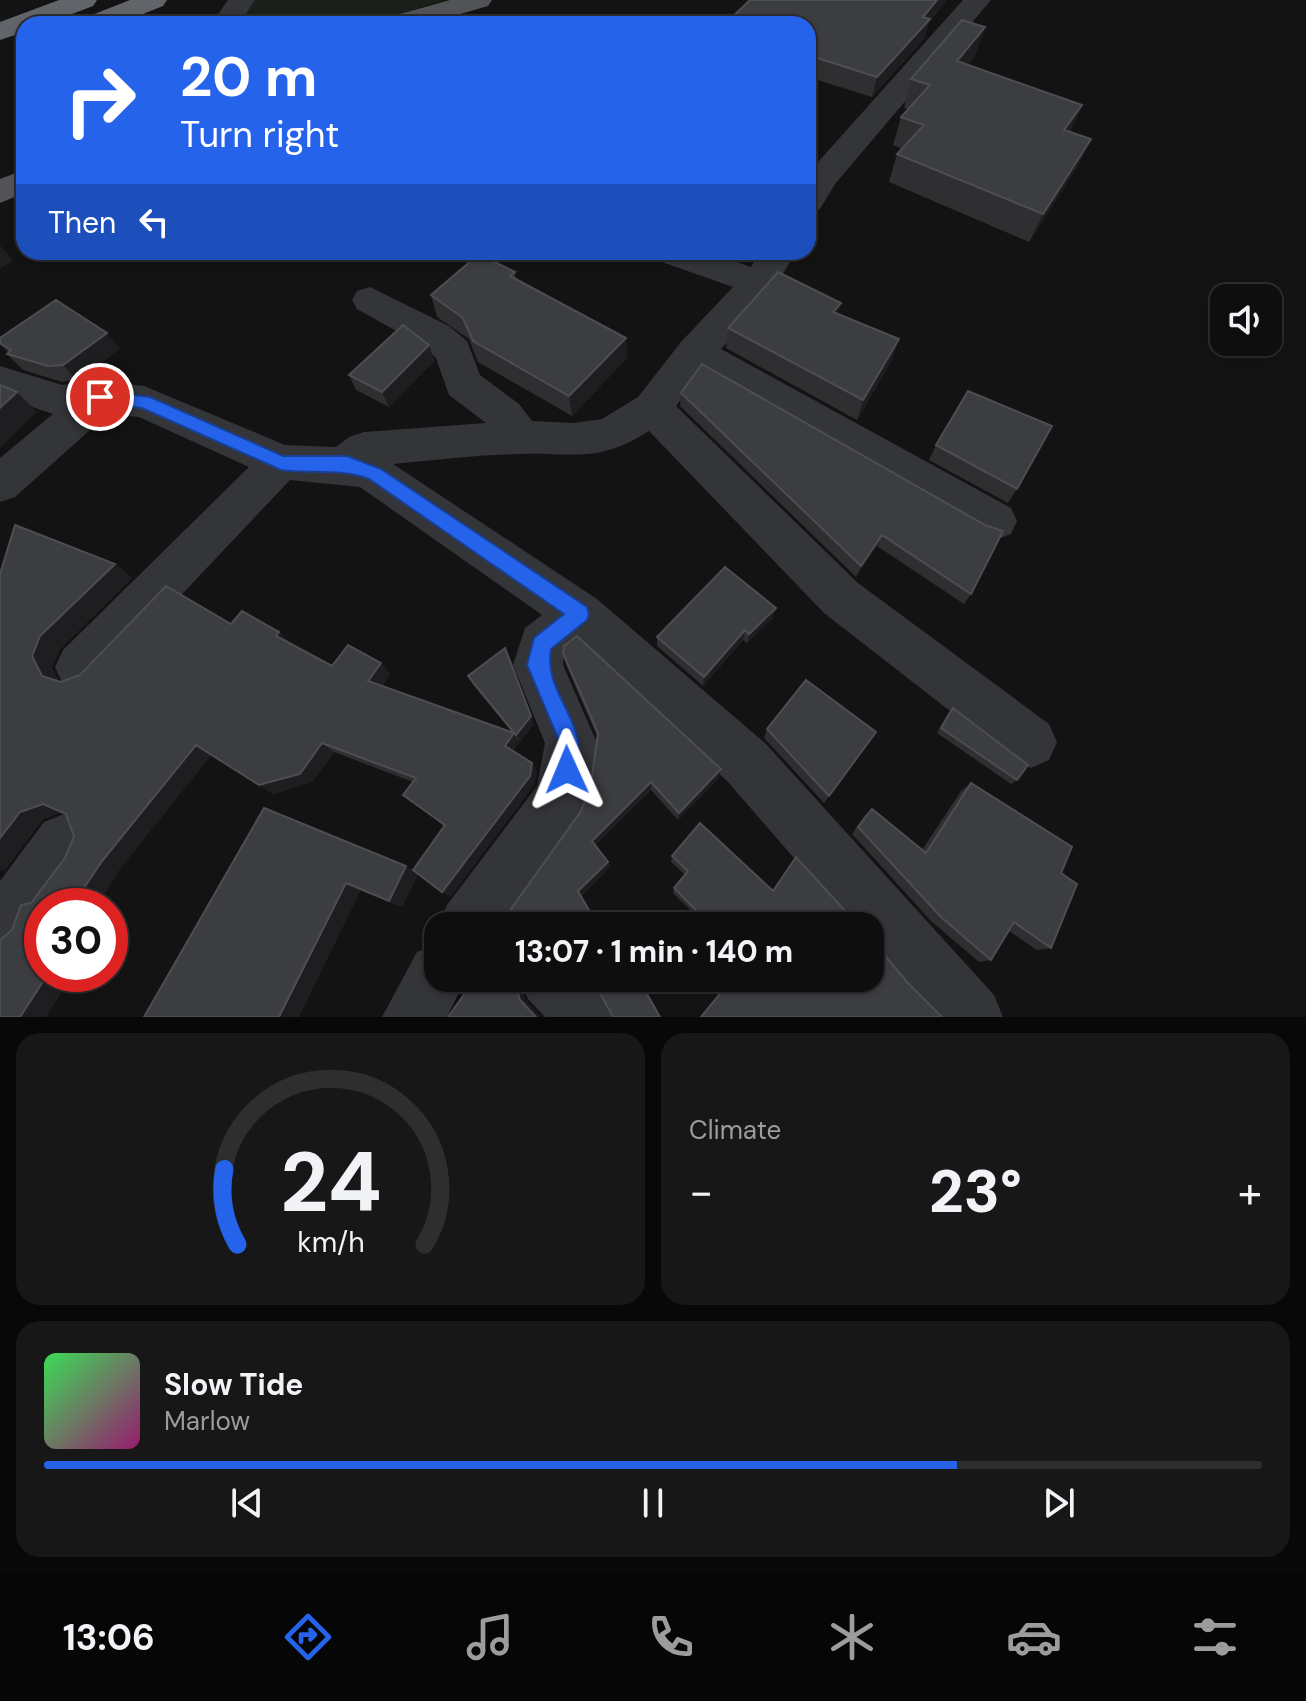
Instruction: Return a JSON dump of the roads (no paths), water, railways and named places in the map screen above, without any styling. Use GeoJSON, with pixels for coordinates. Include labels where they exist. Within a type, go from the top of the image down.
{"type":"FeatureCollection","features":[{"type":"Feature","properties":{"kind":"highway"},"geometry":{"type":"LineString","coordinates":[[42,16],[84,0]]}},
{"type":"Feature","properties":{"kind":"highway"},"geometry":{"type":"LineString","coordinates":[[114,16],[154,0]]}},
{"type":"Feature","properties":{"kind":"main road"},"geometry":{"type":"LineString","coordinates":[[424,16],[479,0]]}},
{"type":"Feature","properties":{"kind":"street"},"geometry":{"type":"LineString","coordinates":[[816,181],[978,0]]}},
{"type":"Feature","properties":{"kind":"street"},"geometry":{"type":"LineString","coordinates":[[720,260],[768,268]]}},
{"type":"Feature","properties":{"kind":"street"},"geometry":{"type":"LineString","coordinates":[[347,463],[364,449],[520,437],[573,440],[611,434],[652,408],[695,352],[768,268]]}},
{"type":"Feature","properties":{"kind":"street"},"geometry":{"type":"LineString","coordinates":[[370,300],[436,336],[453,351],[463,384],[505,415],[520,437]]}},
{"type":"Feature","properties":{"kind":"street"},"geometry":{"type":"LineString","coordinates":[[695,352],[995,521]]}},
{"type":"Feature","properties":{"kind":"street"},"geometry":{"type":"LineString","coordinates":[[0,381],[62,401],[100,397],[144,402],[281,462],[301,466],[347,463],[375,474],[580,614],[747,763],[972,1017]]}},
{"type":"Feature","properties":{"kind":"street"},"geometry":{"type":"LineString","coordinates":[[0,484],[100,397]]}},
{"type":"Feature","properties":{"kind":"street"},"geometry":{"type":"LineString","coordinates":[[652,408],[841,598],[1031,742]]}},
{"type":"Feature","properties":{"kind":"street"},"geometry":{"type":"LineString","coordinates":[[80,667],[281,462]]}},
{"type":"Feature","properties":{"kind":"street"},"geometry":{"type":"LineString","coordinates":[[488,912],[562,797],[571,743],[538,665],[542,644],[580,614]]}},
{"type":"Feature","properties":{"kind":"street"},"geometry":{"type":"LineString","coordinates":[[0,929],[64,842]]}},
{"type":"Feature","properties":{"kind":"street"},"geometry":{"type":"LineString","coordinates":[[413,1017],[427,992]]}},
{"type":"Feature","properties":{"kind":"street"},"geometry":{"type":"LineString","coordinates":[[563,992],[581,1017]]}}]}
